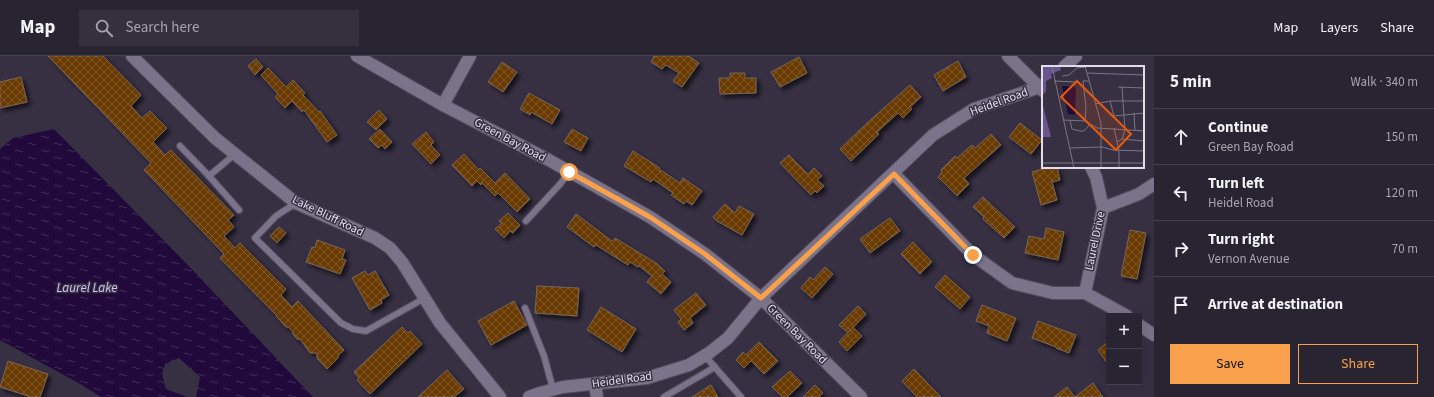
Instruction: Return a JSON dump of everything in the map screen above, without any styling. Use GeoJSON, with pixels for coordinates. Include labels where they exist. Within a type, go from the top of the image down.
{"type":"FeatureCollection","features":[{"type":"Feature","properties":{"kind":"street","name":"Lake Bluff Road"},"geometry":{"type":"LineString","coordinates":[[132,56],[215,138],[296,203],[375,238],[390,248],[402,262],[440,323],[500,397]]}},
{"type":"Feature","properties":{"kind":"street","name":"Green Bay Road"},"geometry":{"type":"LineString","coordinates":[[357,56],[443,105],[650,217],[705,254],[761,298],[860,397]]}},
{"type":"Feature","properties":{"kind":"street"},"geometry":{"type":"LineString","coordinates":[[443,105],[470,56]]}},
{"type":"Feature","properties":{"kind":"street"},"geometry":{"type":"LineString","coordinates":[[1008,56],[1042,88]]}},
{"type":"Feature","properties":{"kind":"street"},"geometry":{"type":"LineString","coordinates":[[1065,66],[1076,56]]}},
{"type":"Feature","properties":{"kind":"street","name":"Heidel Road"},"geometry":{"type":"LineString","coordinates":[[529,397],[564,387],[646,378],[689,365],[705,356],[728,338],[761,298],[894,174],[933,135],[974,109],[1042,88]]}},
{"type":"Feature","properties":{"kind":"street","name":"Laurel Drive"},"geometry":{"type":"LineString","coordinates":[[1084,293],[1103,208],[1096,178],[1091,168]]}},
{"type":"Feature","properties":{"kind":"street"},"geometry":{"type":"LineString","coordinates":[[894,174],[973,255],[1012,283],[1053,293],[1084,293],[1121,313]]}},
{"type":"Feature","properties":{"kind":"street"},"geometry":{"type":"LineString","coordinates":[[1103,208],[1139,194],[1154,184]]}},
{"type":"Feature","properties":{"kind":"street"},"geometry":{"type":"LineString","coordinates":[[1142,327],[1154,335]]}},
{"type":"Feature","properties":{"kind":"street"},"geometry":{"type":"LineString","coordinates":[[595,384],[597,397]]}},
{"type":"Feature","properties":{"kind":"lane"},"geometry":{"type":"LineString","coordinates":[[180,146],[239,210]]}},
{"type":"Feature","properties":{"kind":"lane"},"geometry":{"type":"LineString","coordinates":[[209,176],[234,154]]}},
{"type":"Feature","properties":{"kind":"lane"},"geometry":{"type":"LineString","coordinates":[[526,221],[562,182],[569,172]]}},
{"type":"Feature","properties":{"kind":"lane"},"geometry":{"type":"LineString","coordinates":[[296,203],[276,216],[255,238],[341,323],[352,330],[366,331],[425,298]]}},
{"type":"Feature","properties":{"kind":"lane"},"geometry":{"type":"LineString","coordinates":[[525,308],[544,356],[553,389]]}},
{"type":"Feature","properties":{"kind":"lane"},"geometry":{"type":"LineString","coordinates":[[705,356],[741,397]]}},
{"type":"Feature","properties":{"kind":"lane"},"geometry":{"type":"LineString","coordinates":[[664,397],[715,367]]}},
{"type":"Feature","properties":{"kind":"water","name":"Laurel Lake"},"geometry":{"type":"Polygon","coordinates":[[[54,129],[185,262],[313,397],[196,397],[200,377],[179,358],[165,364],[162,374],[166,389],[187,397],[101,397],[0,340],[0,149],[13,138],[54,129]]]}},
{"type":"Feature","properties":{"kind":"building"},"geometry":{"type":"Polygon","coordinates":[[[48,56],[103,56],[141,95],[131,106],[142,118],[150,111],[167,128],[153,142],[165,155],[171,150],[234,215],[228,220],[234,227],[224,236],[235,248],[240,243],[286,289],[281,295],[292,307],[298,301],[344,350],[327,369],[317,358],[317,353],[310,353],[300,339],[297,339],[293,332],[286,327],[220,258],[224,254],[144,170],[151,163],[48,56]]]}},
{"type":"Feature","properties":{"kind":"building"},"geometry":{"type":"Polygon","coordinates":[[[653,56],[689,56],[699,63],[682,87],[673,81],[679,73],[666,65],[662,69],[651,62],[654,57],[653,56]]]}},
{"type":"Feature","properties":{"kind":"building"},"geometry":{"type":"Polygon","coordinates":[[[799,57],[807,73],[780,87],[771,72],[799,57]]]}},
{"type":"Feature","properties":{"kind":"building"},"geometry":{"type":"Polygon","coordinates":[[[256,59],[263,67],[255,75],[248,66],[256,59]]]}},
{"type":"Feature","properties":{"kind":"building"},"geometry":{"type":"Polygon","coordinates":[[[958,61],[966,77],[943,91],[934,75],[958,61]]]}},
{"type":"Feature","properties":{"kind":"building"},"geometry":{"type":"Polygon","coordinates":[[[502,62],[517,72],[503,92],[488,82],[502,62]]]}},
{"type":"Feature","properties":{"kind":"building"},"geometry":{"type":"Polygon","coordinates":[[[268,68],[286,87],[293,80],[305,93],[303,95],[319,112],[320,111],[337,135],[327,142],[304,110],[302,112],[292,101],[285,108],[275,97],[278,94],[261,75],[268,68]]]}},
{"type":"Feature","properties":{"kind":"building"},"geometry":{"type":"Polygon","coordinates":[[[730,73],[745,73],[745,78],[756,78],[756,93],[720,94],[719,78],[730,78],[730,73]]]}},
{"type":"Feature","properties":{"kind":"building"},"geometry":{"type":"Polygon","coordinates":[[[21,77],[27,102],[0,108],[0,82],[21,77]]]}},
{"type":"Feature","properties":{"kind":"building"},"geometry":{"type":"Polygon","coordinates":[[[910,85],[921,97],[910,107],[912,109],[903,118],[898,113],[877,132],[879,134],[851,161],[840,149],[910,85]]]}},
{"type":"Feature","properties":{"kind":"building"},"geometry":{"type":"Polygon","coordinates":[[[529,93],[560,110],[552,124],[531,112],[530,115],[520,109],[529,93]]]}},
{"type":"Feature","properties":{"kind":"building"},"geometry":{"type":"Polygon","coordinates":[[[379,110],[387,119],[376,130],[367,122],[379,110]]]}},
{"type":"Feature","properties":{"kind":"building"},"geometry":{"type":"Polygon","coordinates":[[[1020,123],[1042,140],[1031,154],[1009,137],[1020,123]]]}},
{"type":"Feature","properties":{"kind":"building"},"geometry":{"type":"Polygon","coordinates":[[[380,129],[392,142],[385,149],[382,145],[378,148],[369,139],[380,129]]]}},
{"type":"Feature","properties":{"kind":"building"},"geometry":{"type":"Polygon","coordinates":[[[572,129],[588,138],[581,151],[564,142],[572,129]]]}},
{"type":"Feature","properties":{"kind":"building"},"geometry":{"type":"Polygon","coordinates":[[[426,132],[434,142],[431,145],[440,155],[431,164],[412,144],[426,132]]]}},
{"type":"Feature","properties":{"kind":"building"},"geometry":{"type":"Polygon","coordinates":[[[991,134],[1001,145],[964,178],[969,184],[957,196],[938,177],[942,172],[941,170],[955,156],[957,158],[972,145],[975,148],[991,134]]]}},
{"type":"Feature","properties":{"kind":"building"},"geometry":{"type":"Polygon","coordinates":[[[633,151],[680,183],[683,178],[702,191],[692,205],[686,201],[684,204],[671,195],[673,193],[653,179],[651,182],[624,166],[633,151]]]}},
{"type":"Feature","properties":{"kind":"building"},"geometry":{"type":"Polygon","coordinates":[[[464,154],[479,170],[480,168],[495,183],[505,173],[530,199],[517,212],[498,193],[495,196],[482,183],[481,185],[477,181],[472,186],[452,165],[464,154]]]}},
{"type":"Feature","properties":{"kind":"building"},"geometry":{"type":"Polygon","coordinates":[[[789,155],[808,174],[814,168],[822,176],[817,180],[824,186],[817,193],[815,191],[811,195],[780,163],[789,155]]]}},
{"type":"Feature","properties":{"kind":"building"},"geometry":{"type":"Polygon","coordinates":[[[1046,168],[1057,168],[1060,180],[1052,182],[1057,200],[1041,205],[1032,172],[1046,168]]]}},
{"type":"Feature","properties":{"kind":"building"},"geometry":{"type":"Polygon","coordinates":[[[983,197],[1015,227],[1004,238],[983,219],[984,217],[973,207],[983,197]]]}},
{"type":"Feature","properties":{"kind":"building"},"geometry":{"type":"Polygon","coordinates":[[[725,204],[735,213],[739,206],[754,214],[742,235],[717,221],[713,217],[725,204]]]}},
{"type":"Feature","properties":{"kind":"building"},"geometry":{"type":"Polygon","coordinates":[[[508,213],[520,225],[513,233],[510,231],[504,238],[495,229],[502,223],[499,221],[508,213]]]}},
{"type":"Feature","properties":{"kind":"building"},"geometry":{"type":"Polygon","coordinates":[[[576,214],[612,241],[615,238],[656,263],[665,271],[662,274],[671,282],[661,294],[647,282],[652,276],[639,266],[638,267],[630,262],[628,265],[596,245],[594,247],[567,227],[576,214]]]}},
{"type":"Feature","properties":{"kind":"building"},"geometry":{"type":"Polygon","coordinates":[[[890,218],[900,231],[870,253],[860,239],[890,218]]]}},
{"type":"Feature","properties":{"kind":"building"},"geometry":{"type":"Polygon","coordinates":[[[279,227],[286,233],[277,243],[270,236],[279,227]]]}},
{"type":"Feature","properties":{"kind":"building"},"geometry":{"type":"Polygon","coordinates":[[[1046,228],[1064,232],[1058,260],[1025,253],[1029,236],[1044,239],[1046,228]]]}},
{"type":"Feature","properties":{"kind":"building"},"geometry":{"type":"Polygon","coordinates":[[[1130,230],[1146,233],[1137,279],[1121,276],[1130,230]]]}},
{"type":"Feature","properties":{"kind":"building"},"geometry":{"type":"Polygon","coordinates":[[[317,240],[345,250],[342,259],[346,260],[340,274],[306,262],[312,247],[315,248],[317,240]]]}},
{"type":"Feature","properties":{"kind":"building"},"geometry":{"type":"Polygon","coordinates":[[[913,242],[932,262],[920,274],[901,254],[913,242]]]}},
{"type":"Feature","properties":{"kind":"building"},"geometry":{"type":"Polygon","coordinates":[[[825,267],[833,274],[812,298],[801,288],[810,277],[813,280],[825,267]]]}},
{"type":"Feature","properties":{"kind":"building"},"geometry":{"type":"Polygon","coordinates":[[[365,271],[368,275],[375,271],[389,295],[381,300],[382,303],[370,310],[352,278],[365,271]]]}},
{"type":"Feature","properties":{"kind":"building"},"geometry":{"type":"Polygon","coordinates":[[[945,275],[970,297],[960,309],[935,287],[945,275]]]}},
{"type":"Feature","properties":{"kind":"building"},"geometry":{"type":"Polygon","coordinates":[[[537,286],[579,288],[577,316],[535,313],[537,286]]]}},
{"type":"Feature","properties":{"kind":"building"},"geometry":{"type":"Polygon","coordinates":[[[696,293],[706,305],[690,318],[693,323],[684,330],[678,322],[681,319],[674,310],[696,293]]]}},
{"type":"Feature","properties":{"kind":"building"},"geometry":{"type":"Polygon","coordinates":[[[514,301],[527,325],[491,345],[478,321],[514,301]]]}},
{"type":"Feature","properties":{"kind":"building"},"geometry":{"type":"Polygon","coordinates":[[[982,305],[1016,318],[1007,341],[987,333],[989,326],[976,321],[982,305]]]}},
{"type":"Feature","properties":{"kind":"building"},"geometry":{"type":"Polygon","coordinates":[[[858,306],[866,314],[848,333],[839,325],[858,306]]]}},
{"type":"Feature","properties":{"kind":"building"},"geometry":{"type":"Polygon","coordinates":[[[601,307],[636,329],[622,352],[587,330],[601,307]]]}},
{"type":"Feature","properties":{"kind":"building"},"geometry":{"type":"Polygon","coordinates":[[[1038,321],[1076,335],[1069,353],[1032,338],[1038,321]]]}},
{"type":"Feature","properties":{"kind":"building"},"geometry":{"type":"Polygon","coordinates":[[[402,327],[408,333],[410,331],[422,344],[370,394],[357,380],[359,378],[354,372],[402,327]]]}},
{"type":"Feature","properties":{"kind":"building"},"geometry":{"type":"Polygon","coordinates":[[[853,327],[862,336],[847,351],[839,342],[853,327]]]}},
{"type":"Feature","properties":{"kind":"building"},"geometry":{"type":"Polygon","coordinates":[[[759,342],[778,361],[764,374],[751,361],[744,368],[736,360],[743,352],[746,355],[759,342]]]}},
{"type":"Feature","properties":{"kind":"building"},"geometry":{"type":"Polygon","coordinates":[[[1106,343],[1106,362],[1098,350],[1106,343]]]}},
{"type":"Feature","properties":{"kind":"building"},"geometry":{"type":"Polygon","coordinates":[[[8,361],[48,374],[40,397],[31,397],[0,387],[8,361]]]}},
{"type":"Feature","properties":{"kind":"building"},"geometry":{"type":"Polygon","coordinates":[[[914,369],[941,397],[917,397],[902,381],[914,369]]]}},
{"type":"Feature","properties":{"kind":"building"},"geometry":{"type":"Polygon","coordinates":[[[447,370],[464,389],[454,397],[418,397],[447,370]]]}},
{"type":"Feature","properties":{"kind":"building"},"geometry":{"type":"Polygon","coordinates":[[[790,371],[802,383],[787,397],[782,397],[772,387],[790,371]]]}},
{"type":"Feature","properties":{"kind":"building"},"geometry":{"type":"Polygon","coordinates":[[[1093,383],[1103,397],[1075,397],[1093,383]]]}},
{"type":"Feature","properties":{"kind":"building"},"geometry":{"type":"Polygon","coordinates":[[[711,385],[718,397],[692,397],[711,385]]]}},
{"type":"Feature","properties":{"kind":"building"},"geometry":{"type":"Polygon","coordinates":[[[815,385],[823,393],[819,397],[803,397],[815,385]]]}},
{"type":"Feature","properties":{"kind":"building"},"geometry":{"type":"Polygon","coordinates":[[[1067,387],[1075,397],[1054,397],[1067,387]]]}},
{"type":"Feature","properties":{"kind":"route"},"geometry":{"type":"LineString","coordinates":[[569,172],[650,217],[705,254],[761,298],[894,174],[973,255]]}}]}
